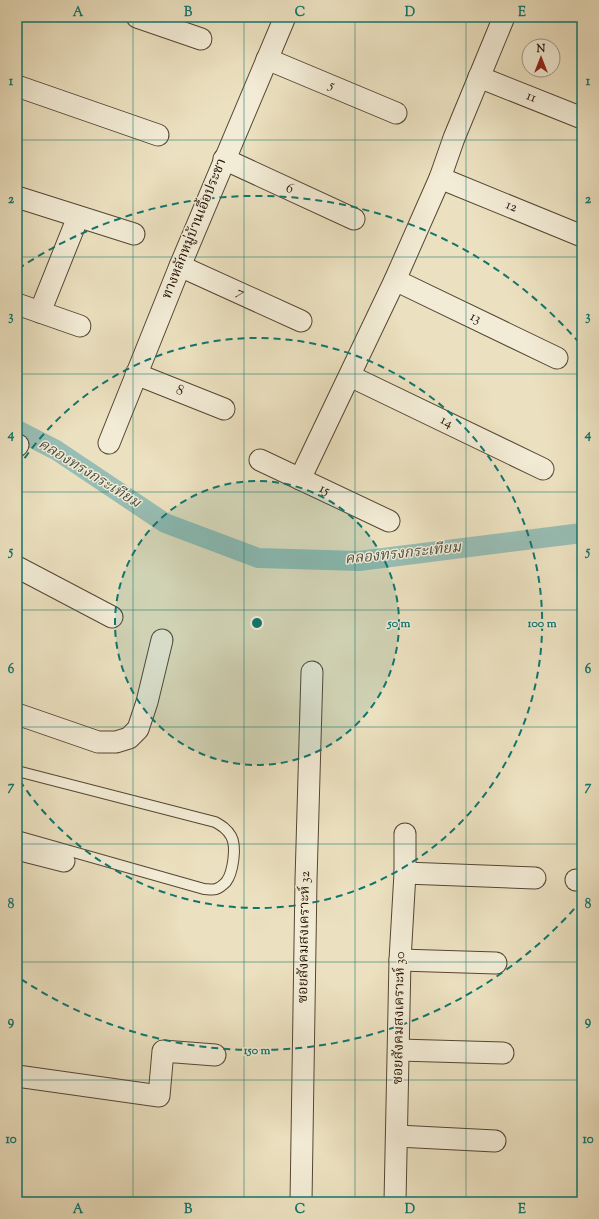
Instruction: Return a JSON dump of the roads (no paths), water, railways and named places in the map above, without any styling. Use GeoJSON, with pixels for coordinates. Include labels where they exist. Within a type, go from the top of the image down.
{"type":"FeatureCollection","features":[{"type":"Feature","properties":{"kind":"street"},"geometry":{"type":"LineString","coordinates":[[137,17],[201,39]]}},
{"type":"Feature","properties":{"kind":"street","name":"ทางหลักหมู่บ้านเอื้อประชา"},"geometry":{"type":"LineString","coordinates":[[109,443],[224,159],[285,17]]}},
{"type":"Feature","properties":{"kind":"street"},"geometry":{"type":"LineString","coordinates":[[300,479],[395,280],[440,178],[454,138],[504,17]]}},
{"type":"Feature","properties":{"kind":"street","name":"5"},"geometry":{"type":"LineString","coordinates":[[267,59],[396,113]]}},
{"type":"Feature","properties":{"kind":"street","name":"11"},"geometry":{"type":"LineString","coordinates":[[479,77],[582,118]]}},
{"type":"Feature","properties":{"kind":"street"},"geometry":{"type":"LineString","coordinates":[[17,86],[158,135]]}},
{"type":"Feature","properties":{"kind":"street","name":"6"},"geometry":{"type":"LineString","coordinates":[[224,159],[354,219]]}},
{"type":"Feature","properties":{"kind":"street","name":"12"},"geometry":{"type":"LineString","coordinates":[[440,178],[582,236]]}},
{"type":"Feature","properties":{"kind":"street"},"geometry":{"type":"LineString","coordinates":[[17,197],[134,234]]}},
{"type":"Feature","properties":{"kind":"street"},"geometry":{"type":"LineString","coordinates":[[40,312],[78,216]]}},
{"type":"Feature","properties":{"kind":"street","name":"7"},"geometry":{"type":"LineString","coordinates":[[180,266],[301,321]]}},
{"type":"Feature","properties":{"kind":"street","name":"13"},"geometry":{"type":"LineString","coordinates":[[395,280],[557,358]]}},
{"type":"Feature","properties":{"kind":"street"},"geometry":{"type":"LineString","coordinates":[[17,304],[80,326]]}},
{"type":"Feature","properties":{"kind":"street","name":"8"},"geometry":{"type":"LineString","coordinates":[[136,374],[224,409]]}},
{"type":"Feature","properties":{"kind":"street","name":"14"},"geometry":{"type":"LineString","coordinates":[[350,376],[544,469]]}},
{"type":"Feature","properties":{"kind":"street","name":"15"},"geometry":{"type":"LineString","coordinates":[[260,460],[389,521]]}},
{"type":"Feature","properties":{"kind":"street"},"geometry":{"type":"LineString","coordinates":[[17,567],[112,617]]}},
{"type":"Feature","properties":{"kind":"street"},"geometry":{"type":"LineString","coordinates":[[17,714],[98,742],[116,742],[129,738],[138,729],[147,702],[162,640]]}},
{"type":"Feature","properties":{"kind":"street","name":"ซอยสังคมสงเคราะห์ 32"},"geometry":{"type":"LineString","coordinates":[[301,1202],[306,880],[312,672]]}},
{"type":"Feature","properties":{"kind":"street","name":"ซอยสังคมสงเคราะห์ 30"},"geometry":{"type":"LineString","coordinates":[[395,1202],[400,960],[405,873],[405,834]]}},
{"type":"Feature","properties":{"kind":"street"},"geometry":{"type":"LineString","coordinates":[[17,849],[64,861]]}},
{"type":"Feature","properties":{"kind":"street"},"geometry":{"type":"LineString","coordinates":[[405,873],[535,878]]}},
{"type":"Feature","properties":{"kind":"street"},"geometry":{"type":"LineString","coordinates":[[400,960],[496,963]]}},
{"type":"Feature","properties":{"kind":"street"},"geometry":{"type":"LineString","coordinates":[[399,1050],[503,1053]]}},
{"type":"Feature","properties":{"kind":"street"},"geometry":{"type":"LineString","coordinates":[[17,1076],[159,1096],[163,1051],[215,1055]]}},
{"type":"Feature","properties":{"kind":"street"},"geometry":{"type":"LineString","coordinates":[[397,1136],[495,1141]]}},
{"type":"Feature","properties":{"kind":"lane"},"geometry":{"type":"LineString","coordinates":[[17,771],[215,822],[226,829],[232,838],[234,858],[232,868],[226,881],[215,889],[204,889],[17,836]]}},
{"type":"Feature","properties":{"kind":"waterway","name":"คลองทรงกระเทียม"},"geometry":{"type":"LineString","coordinates":[[17,430],[56,450],[165,523],[258,558],[359,561],[582,533]]}}]}
